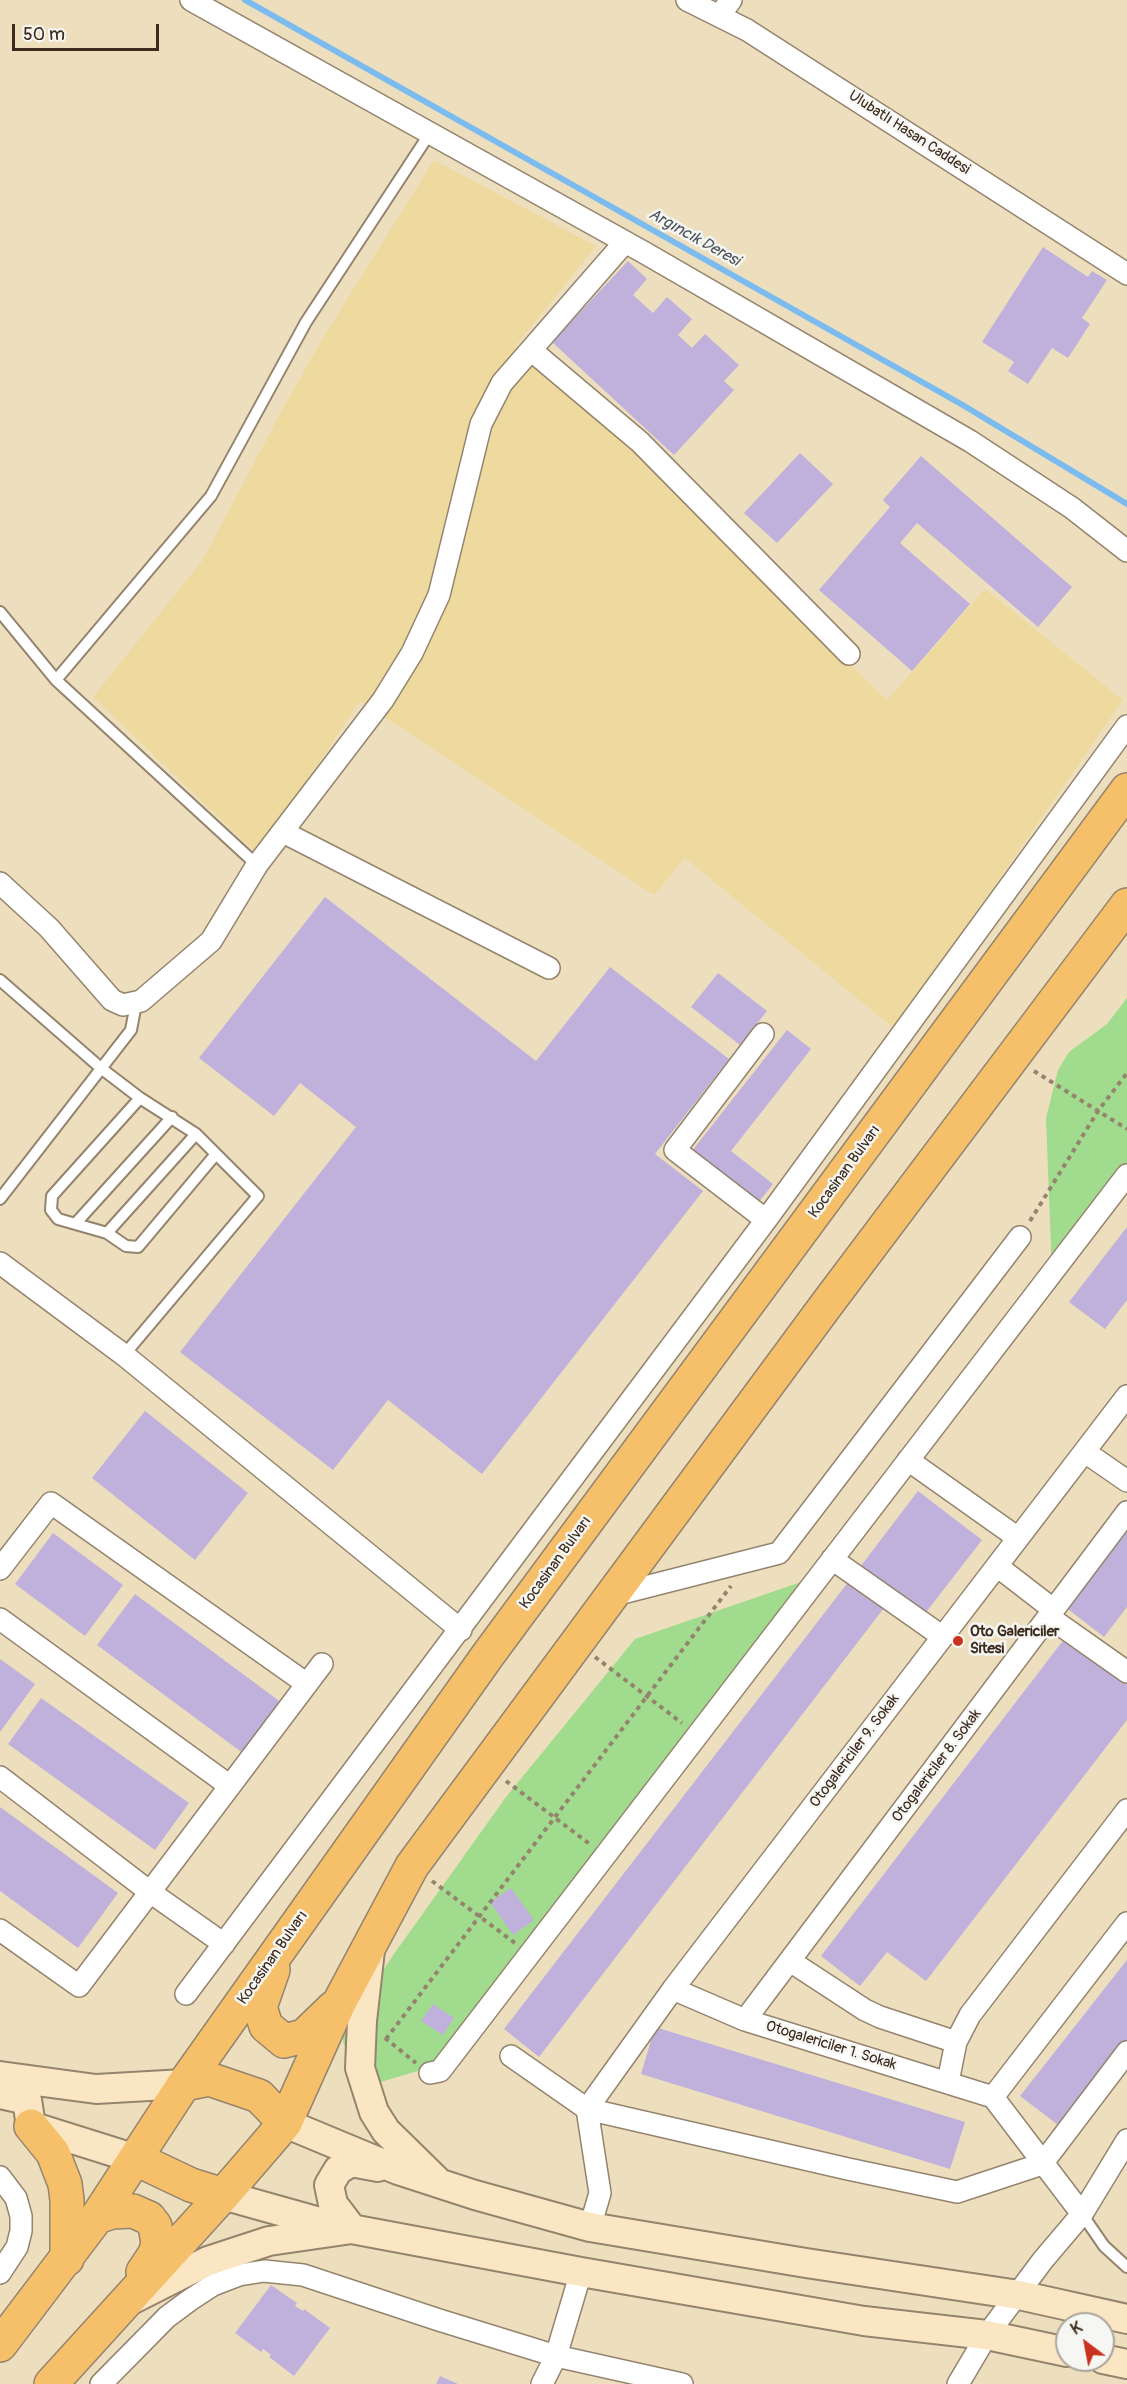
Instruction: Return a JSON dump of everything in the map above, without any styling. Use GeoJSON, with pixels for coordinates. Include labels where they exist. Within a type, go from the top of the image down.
{"type":"FeatureCollection","features":[{"type":"Feature","properties":{"kind":"highway","name":"Kocasinan Bulvarı"},"geometry":{"type":"LineString","coordinates":[[0,2345],[97,2217],[184,2084],[495,1646],[1127,790]]}},
{"type":"Feature","properties":{"kind":"highway"},"geometry":{"type":"LineString","coordinates":[[51,2384],[223,2195],[285,2123],[339,2003],[412,1866],[827,1304],[1127,905]]}},
{"type":"Feature","properties":{"kind":"highway"},"geometry":{"type":"LineString","coordinates":[[280,1948],[260,2007],[266,2026],[284,2041],[304,2036],[339,2003]]}},
{"type":"Feature","properties":{"kind":"highway"},"geometry":{"type":"LineString","coordinates":[[184,2084],[209,2079],[259,2096],[285,2123]]}},
{"type":"Feature","properties":{"kind":"highway"},"geometry":{"type":"LineString","coordinates":[[31,2126],[53,2153],[65,2184],[66,2259]]}},
{"type":"Feature","properties":{"kind":"highway"},"geometry":{"type":"LineString","coordinates":[[136,2159],[191,2185],[223,2195]]}},
{"type":"Feature","properties":{"kind":"highway"},"geometry":{"type":"LineString","coordinates":[[97,2217],[112,2212],[133,2211],[149,2218],[158,2234],[154,2254],[123,2304]]}},
{"type":"Feature","properties":{"kind":"street"},"geometry":{"type":"LineString","coordinates":[[191,0],[625,242],[970,441],[1055,496],[1127,551]]}},
{"type":"Feature","properties":{"kind":"street","name":"Ulubatlı Hasan Caddesi"},"geometry":{"type":"LineString","coordinates":[[687,0],[726,8],[884,117],[1127,274]]}},
{"type":"Feature","properties":{"kind":"street"},"geometry":{"type":"LineString","coordinates":[[0,883],[49,928],[112,1000],[123,1005],[136,1004],[211,941],[257,865],[383,700],[412,653],[439,595],[481,424],[502,383],[625,242]]}},
{"type":"Feature","properties":{"kind":"street"},"geometry":{"type":"LineString","coordinates":[[531,350],[640,442],[849,654]]}},
{"type":"Feature","properties":{"kind":"street"},"geometry":{"type":"LineString","coordinates":[[186,1994],[766,1220],[1127,726]]}},
{"type":"Feature","properties":{"kind":"street"},"geometry":{"type":"LineString","coordinates":[[283,832],[549,968]]}},
{"type":"Feature","properties":{"kind":"street"},"geometry":{"type":"LineString","coordinates":[[763,1035],[675,1150],[766,1220]]}},
{"type":"Feature","properties":{"kind":"street"},"geometry":{"type":"LineString","coordinates":[[430,2073],[441,2071],[1127,1175]]}},
{"type":"Feature","properties":{"kind":"street"},"geometry":{"type":"LineString","coordinates":[[614,1595],[778,1553],[1020,1237]]}},
{"type":"Feature","properties":{"kind":"street"},"geometry":{"type":"LineString","coordinates":[[0,1263],[124,1355],[461,1630]]}},
{"type":"Feature","properties":{"kind":"street","name":"Otogalericiler 9. Sokak"},"geometry":{"type":"LineString","coordinates":[[586,2109],[673,1989],[1127,1396]]}},
{"type":"Feature","properties":{"kind":"street"},"geometry":{"type":"LineString","coordinates":[[1084,1452],[1127,1481]]}},
{"type":"Feature","properties":{"kind":"street"},"geometry":{"type":"LineString","coordinates":[[908,1460],[1018,1538]]}},
{"type":"Feature","properties":{"kind":"street"},"geometry":{"type":"LineString","coordinates":[[0,1569],[51,1503],[307,1684]]}},
{"type":"Feature","properties":{"kind":"street","name":"Otogalericiler 8. Sokak"},"geometry":{"type":"LineString","coordinates":[[745,2020],[1127,1512]]}},
{"type":"Feature","properties":{"kind":"street"},"geometry":{"type":"LineString","coordinates":[[832,1559],[943,1637]]}},
{"type":"Feature","properties":{"kind":"street"},"geometry":{"type":"LineString","coordinates":[[997,1566],[1052,1614],[1127,1672]]}},
{"type":"Feature","properties":{"kind":"street"},"geometry":{"type":"LineString","coordinates":[[0,1619],[230,1786]]}},
{"type":"Feature","properties":{"kind":"street"},"geometry":{"type":"LineString","coordinates":[[0,1930],[79,1986],[322,1664]]}},
{"type":"Feature","properties":{"kind":"street"},"geometry":{"type":"LineString","coordinates":[[0,1778],[150,1892],[224,1944]]}},
{"type":"Feature","properties":{"kind":"street"},"geometry":{"type":"LineString","coordinates":[[948,2082],[956,2042],[970,2015],[1127,1810]]}},
{"type":"Feature","properties":{"kind":"street"},"geometry":{"type":"LineString","coordinates":[[1082,2214],[993,2097],[1127,1923]]}},
{"type":"Feature","properties":{"kind":"street"},"geometry":{"type":"LineString","coordinates":[[370,1943],[362,2020],[360,2068],[374,2112],[386,2131],[439,2184]]}},
{"type":"Feature","properties":{"kind":"street"},"geometry":{"type":"LineString","coordinates":[[790,1961],[880,2018],[956,2042]]}},
{"type":"Feature","properties":{"kind":"street","name":"Otogalericiler 1. Sokak"},"geometry":{"type":"LineString","coordinates":[[673,1989],[745,2020],[993,2097]]}},
{"type":"Feature","properties":{"kind":"street"},"geometry":{"type":"LineString","coordinates":[[511,2056],[586,2109],[957,2192],[1042,2164],[1127,2052]]}},
{"type":"Feature","properties":{"kind":"street"},"geometry":{"type":"LineString","coordinates":[[0,2076],[96,2089],[184,2084]]}},
{"type":"Feature","properties":{"kind":"street"},"geometry":{"type":"LineString","coordinates":[[0,2094],[27,2100],[31,2126],[136,2159]]}},
{"type":"Feature","properties":{"kind":"street"},"geometry":{"type":"LineString","coordinates":[[586,2109],[600,2193],[590,2227]]}},
{"type":"Feature","properties":{"kind":"street"},"geometry":{"type":"LineString","coordinates":[[285,2123],[398,2170],[439,2184],[590,2227],[1019,2295],[1127,2319]]}},
{"type":"Feature","properties":{"kind":"street"},"geometry":{"type":"LineString","coordinates":[[958,2384],[987,2335],[1043,2260],[1082,2214],[1127,2140]]}},
{"type":"Feature","properties":{"kind":"street"},"geometry":{"type":"LineString","coordinates":[[352,2229],[333,2204],[329,2185],[338,2170],[351,2162],[398,2170]]}},
{"type":"Feature","properties":{"kind":"street"},"geometry":{"type":"LineString","coordinates":[[0,2177],[16,2198],[21,2216],[21,2231],[17,2247],[0,2273]]}},
{"type":"Feature","properties":{"kind":"street"},"geometry":{"type":"LineString","coordinates":[[223,2195],[330,2225],[581,2272],[864,2321],[987,2335],[1055,2349]]}},
{"type":"Feature","properties":{"kind":"street"},"geometry":{"type":"LineString","coordinates":[[123,2304],[208,2261],[269,2241],[352,2229]]}},
{"type":"Feature","properties":{"kind":"street"},"geometry":{"type":"LineString","coordinates":[[101,2384],[167,2317],[189,2301],[221,2282],[239,2275],[264,2271],[303,2275],[556,2356],[682,2384]]}},
{"type":"Feature","properties":{"kind":"street"},"geometry":{"type":"LineString","coordinates":[[542,2384],[556,2356],[581,2272]]}},
{"type":"Feature","properties":{"kind":"lane"},"geometry":{"type":"LineString","coordinates":[[56,680],[212,496],[306,322],[430,133]]}},
{"type":"Feature","properties":{"kind":"lane"},"geometry":{"type":"LineString","coordinates":[[0,612],[56,680],[257,865]]}},
{"type":"Feature","properties":{"kind":"lane"},"geometry":{"type":"LineString","coordinates":[[0,980],[102,1070],[196,1134],[258,1196],[124,1355]]}},
{"type":"Feature","properties":{"kind":"lane"},"geometry":{"type":"LineString","coordinates":[[0,1199],[131,1030],[136,1004]]}},
{"type":"Feature","properties":{"kind":"lane"},"geometry":{"type":"LineString","coordinates":[[140,1098],[52,1196],[51,1210],[58,1219],[107,1233],[126,1246],[138,1247],[216,1154]]}},
{"type":"Feature","properties":{"kind":"lane"},"geometry":{"type":"LineString","coordinates":[[76,1223],[172,1117]]}},
{"type":"Feature","properties":{"kind":"lane"},"geometry":{"type":"LineString","coordinates":[[107,1233],[196,1134]]}},
{"type":"Feature","properties":{"kind":"lane"},"geometry":{"type":"LineString","coordinates":[[1082,2214],[1104,2246],[1127,2267]]}},
{"type":"Feature","properties":{"kind":"path"},"geometry":{"type":"LineString","coordinates":[[1012,1057],[1127,1129]]}},
{"type":"Feature","properties":{"kind":"path"},"geometry":{"type":"LineString","coordinates":[[1020,1237],[1098,1111],[1127,1072]]}},
{"type":"Feature","properties":{"kind":"path"},"geometry":{"type":"LineString","coordinates":[[386,2038],[752,1560]]}},
{"type":"Feature","properties":{"kind":"path"},"geometry":{"type":"LineString","coordinates":[[578,1644],[698,1735]]}},
{"type":"Feature","properties":{"kind":"path"},"geometry":{"type":"LineString","coordinates":[[486,1767],[606,1856]]}},
{"type":"Feature","properties":{"kind":"path"},"geometry":{"type":"LineString","coordinates":[[412,1866],[530,1954]]}},
{"type":"Feature","properties":{"kind":"green space"},"geometry":{"type":"Polygon","coordinates":[[[1127,998],[1127,1173],[1052,1274],[1046,1118],[1058,1070],[1069,1052],[1107,1024],[1127,998]]]}},
{"type":"Feature","properties":{"kind":"green space"},"geometry":{"type":"Polygon","coordinates":[[[801,1582],[445,2063],[357,2089],[341,2034],[394,1954],[506,1797],[635,1639],[801,1582]]]}},
{"type":"Feature","properties":{"kind":"sand"},"geometry":{"type":"Polygon","coordinates":[[[434,160],[596,246],[515,347],[636,453],[887,700],[985,589],[1123,700],[895,1029],[685,858],[654,895],[360,701],[258,855],[93,697],[202,561],[323,338],[434,160]]]}},
{"type":"Feature","properties":{"kind":"building"},"geometry":{"type":"Polygon","coordinates":[[[1043,247],[1088,277],[1092,271],[1107,280],[1082,318],[1090,324],[1068,358],[1052,348],[1028,384],[1008,371],[1014,362],[982,342],[1043,247]]]}},
{"type":"Feature","properties":{"kind":"building"},"geometry":{"type":"Polygon","coordinates":[[[628,261],[647,279],[633,295],[653,313],[667,297],[692,319],[678,335],[692,348],[705,334],[739,365],[724,381],[734,390],[674,455],[552,342],[628,261]]]}},
{"type":"Feature","properties":{"kind":"building"},"geometry":{"type":"Polygon","coordinates":[[[800,453],[833,484],[777,543],[744,513],[800,453]]]}},
{"type":"Feature","properties":{"kind":"building"},"geometry":{"type":"Polygon","coordinates":[[[921,456],[1072,587],[1038,627],[917,523],[900,543],[970,604],[912,671],[819,590],[890,507],[883,500],[921,456]]]}},
{"type":"Feature","properties":{"kind":"building"},"geometry":{"type":"Polygon","coordinates":[[[325,897],[536,1061],[610,967],[729,1059],[655,1154],[703,1191],[482,1474],[388,1400],[333,1470],[180,1352],[356,1127],[300,1083],[274,1116],[199,1058],[325,897]]]}},
{"type":"Feature","properties":{"kind":"building"},"geometry":{"type":"Polygon","coordinates":[[[718,973],[767,1011],[740,1045],[691,1007],[718,973]]]}},
{"type":"Feature","properties":{"kind":"building"},"geometry":{"type":"Polygon","coordinates":[[[787,1030],[811,1049],[731,1151],[773,1184],[758,1203],[692,1151],[787,1030]]]}},
{"type":"Feature","properties":{"kind":"building"},"geometry":{"type":"Polygon","coordinates":[[[1127,1227],[1127,1300],[1105,1329],[1069,1302],[1127,1227]]]}},
{"type":"Feature","properties":{"kind":"building"},"geometry":{"type":"Polygon","coordinates":[[[145,1411],[248,1493],[195,1560],[92,1478],[145,1411]]]}},
{"type":"Feature","properties":{"kind":"building"},"geometry":{"type":"Polygon","coordinates":[[[918,1491],[982,1540],[920,1620],[857,1571],[918,1491]]]}},
{"type":"Feature","properties":{"kind":"building"},"geometry":{"type":"Polygon","coordinates":[[[1127,1525],[1127,1607],[1104,1637],[1064,1606],[1127,1525]]]}},
{"type":"Feature","properties":{"kind":"building"},"geometry":{"type":"Polygon","coordinates":[[[53,1533],[123,1585],[85,1636],[15,1584],[53,1533]]]}},
{"type":"Feature","properties":{"kind":"building"},"geometry":{"type":"Polygon","coordinates":[[[849,1581],[884,1608],[539,2057],[504,2029],[849,1581]]]}},
{"type":"Feature","properties":{"kind":"building"},"geometry":{"type":"Polygon","coordinates":[[[135,1594],[282,1703],[244,1754],[97,1645],[135,1594]]]}},
{"type":"Feature","properties":{"kind":"building"},"geometry":{"type":"Polygon","coordinates":[[[1065,1638],[1127,1685],[1127,1720],[926,1981],[887,1952],[860,1986],[821,1956],[1065,1638]]]}},
{"type":"Feature","properties":{"kind":"building"},"geometry":{"type":"Polygon","coordinates":[[[0,1659],[35,1684],[0,1732],[0,1659]]]}},
{"type":"Feature","properties":{"kind":"building"},"geometry":{"type":"Polygon","coordinates":[[[41,1698],[189,1803],[155,1850],[8,1744],[41,1698]]]}},
{"type":"Feature","properties":{"kind":"building"},"geometry":{"type":"Polygon","coordinates":[[[0,1807],[118,1893],[78,1948],[0,1891],[0,1807]]]}},
{"type":"Feature","properties":{"kind":"building"},"geometry":{"type":"Polygon","coordinates":[[[511,1888],[534,1920],[513,1935],[490,1902],[511,1888]]]}},
{"type":"Feature","properties":{"kind":"building"},"geometry":{"type":"Polygon","coordinates":[[[1127,1960],[1127,2045],[1062,2128],[1020,2096],[1127,1960]]]}},
{"type":"Feature","properties":{"kind":"building"},"geometry":{"type":"Polygon","coordinates":[[[433,2004],[454,2018],[443,2035],[421,2021],[433,2004]]]}},
{"type":"Feature","properties":{"kind":"building"},"geometry":{"type":"Polygon","coordinates":[[[655,2027],[965,2122],[950,2169],[641,2074],[655,2027]]]}},
{"type":"Feature","properties":{"kind":"building"},"geometry":{"type":"Polygon","coordinates":[[[271,2285],[297,2303],[295,2306],[303,2311],[304,2309],[330,2328],[294,2376],[269,2357],[271,2355],[263,2349],[261,2352],[235,2333],[271,2285]]]}},
{"type":"Feature","properties":{"kind":"building"},"geometry":{"type":"Polygon","coordinates":[[[440,2376],[458,2384],[436,2384],[440,2376]]]}},
{"type":"Feature","properties":{"kind":"waterway","name":"Argıncık Deresi"},"geometry":{"type":"LineString","coordinates":[[245,0],[961,404],[1127,504]]}},
{"type":"Feature","properties":{"kind":"place","name":"Oto Galericiler Sitesi"},"geometry":{"type":"Point","coordinates":[958,1641]}}]}
